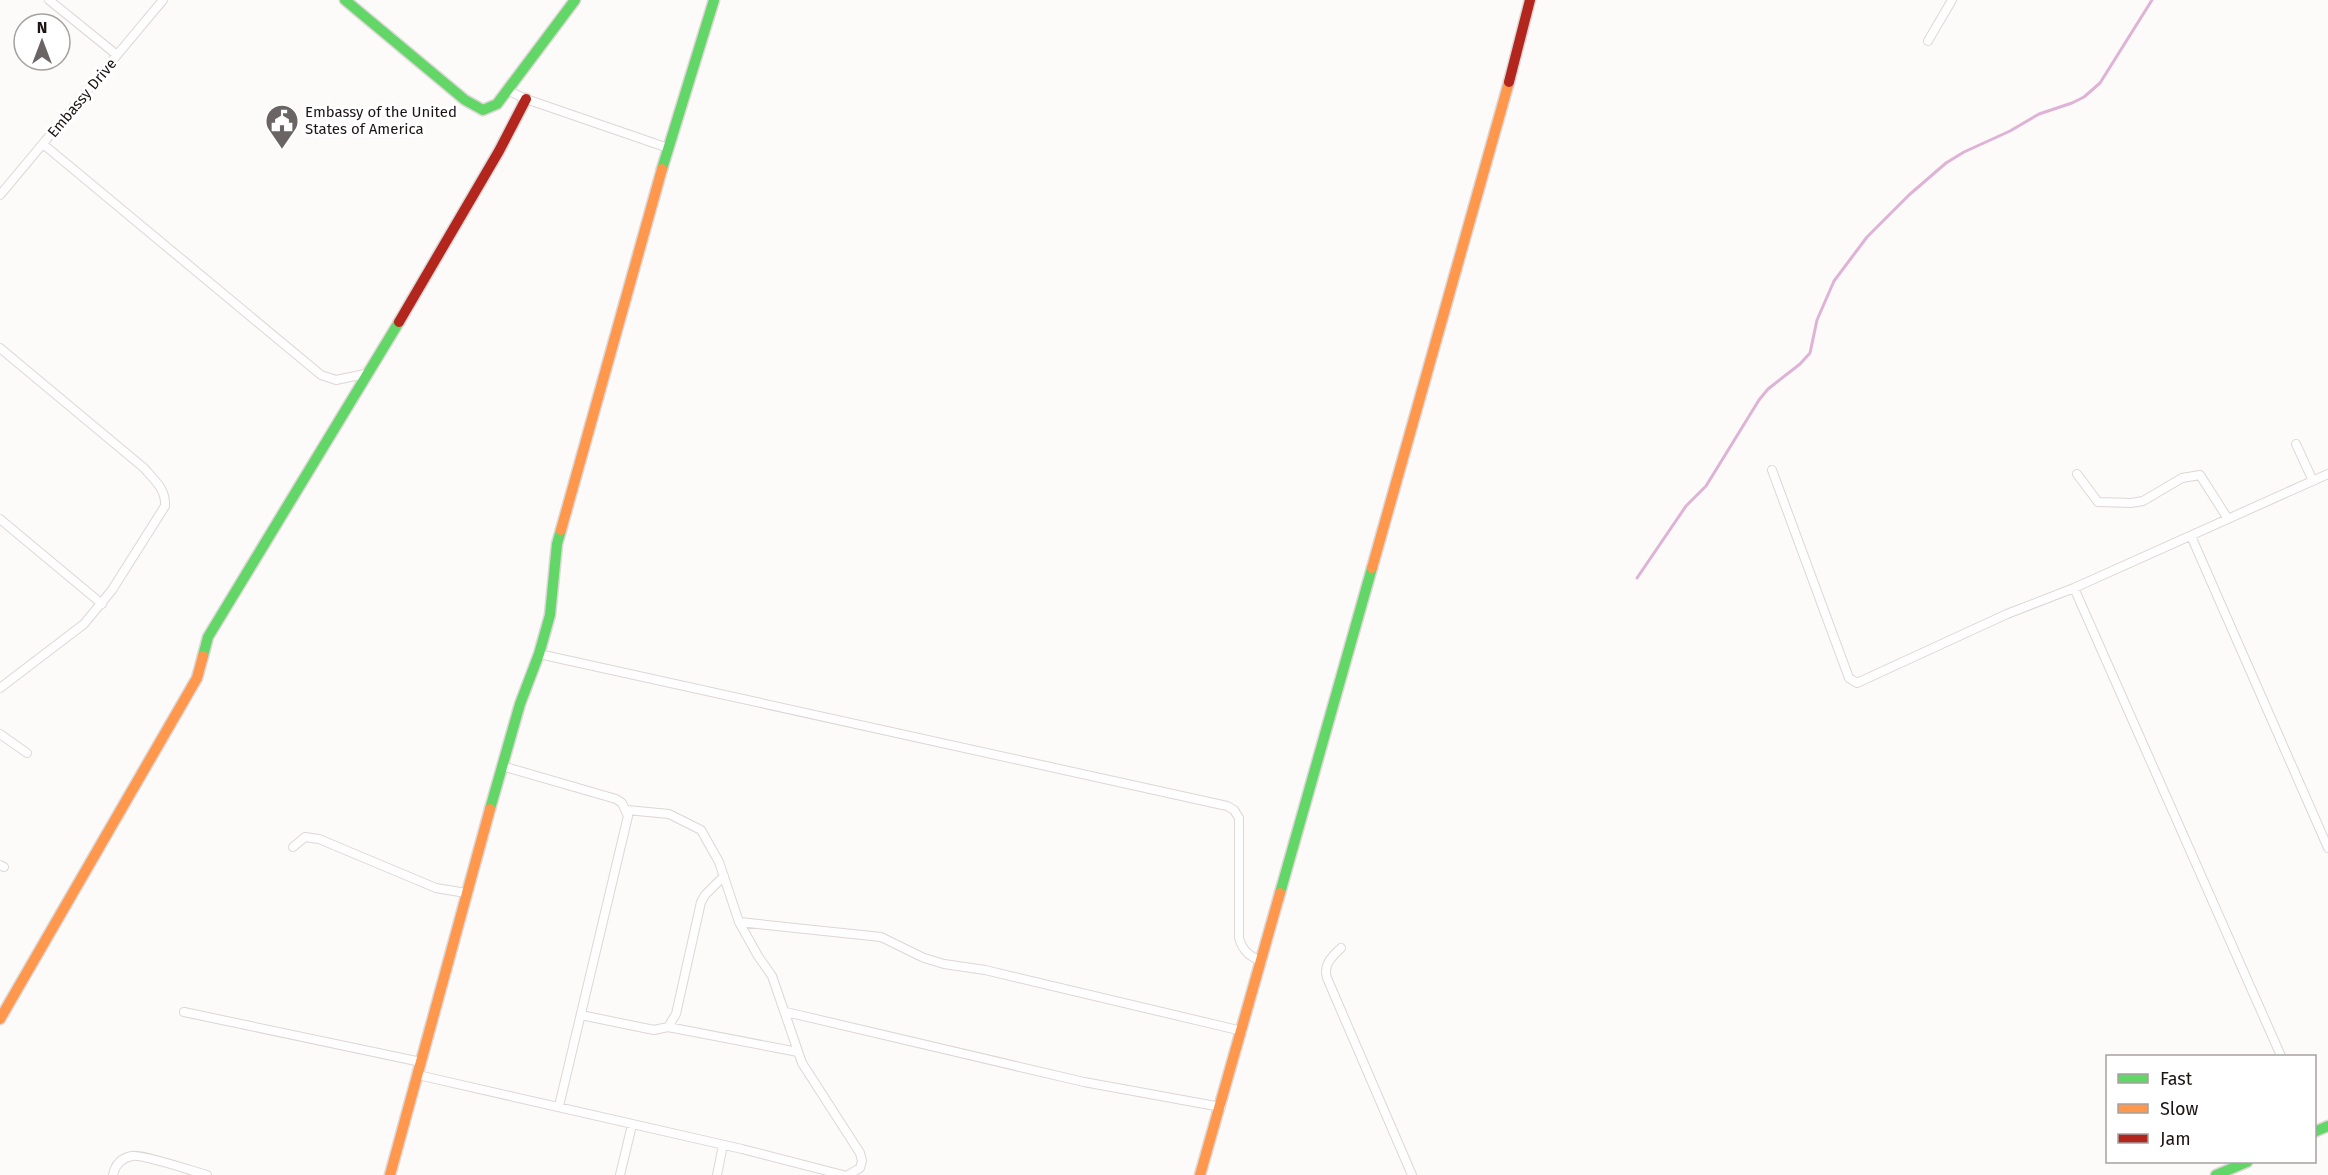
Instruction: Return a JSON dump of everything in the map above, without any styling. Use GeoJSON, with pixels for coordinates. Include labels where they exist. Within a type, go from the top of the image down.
{"type":"FeatureCollection","features":[{"type":"Feature","properties":{"kind":"street"},"geometry":{"type":"LineString","coordinates":[[49,0],[117,55]]}},
{"type":"Feature","properties":{"kind":"street","name":"Embassy Drive"},"geometry":{"type":"LineString","coordinates":[[0,195],[163,0]]}},
{"type":"Feature","properties":{"kind":"street"},"geometry":{"type":"LineString","coordinates":[[351,2],[476,108],[483,110],[497,104],[575,0]]}},
{"type":"Feature","properties":{"kind":"street"},"geometry":{"type":"LineString","coordinates":[[390,1175],[502,766],[550,615],[557,544],[668,148],[714,0]]}},
{"type":"Feature","properties":{"kind":"street"},"geometry":{"type":"LineString","coordinates":[[1200,1175],[1502,112],[1530,0]]}},
{"type":"Feature","properties":{"kind":"street"},"geometry":{"type":"LineString","coordinates":[[1928,41],[1952,0]]}},
{"type":"Feature","properties":{"kind":"street"},"geometry":{"type":"LineString","coordinates":[[507,90],[526,99],[668,148]]}},
{"type":"Feature","properties":{"kind":"street"},"geometry":{"type":"LineString","coordinates":[[0,1018],[197,678],[208,637],[365,374],[381,352],[499,151],[526,99]]}},
{"type":"Feature","properties":{"kind":"street"},"geometry":{"type":"LineString","coordinates":[[43,144],[321,375],[336,380],[365,374]]}},
{"type":"Feature","properties":{"kind":"street"},"geometry":{"type":"LineString","coordinates":[[0,348],[144,468],[162,488],[165,497],[165,506],[102,604],[84,624],[0,688]]}},
{"type":"Feature","properties":{"kind":"street"},"geometry":{"type":"LineString","coordinates":[[2296,444],[2313,481]]}},
{"type":"Feature","properties":{"kind":"street"},"geometry":{"type":"LineString","coordinates":[[1772,470],[1849,678],[1857,683],[2007,614],[2074,588],[2328,474]]}},
{"type":"Feature","properties":{"kind":"street"},"geometry":{"type":"LineString","coordinates":[[2077,474],[2098,502],[2131,504],[2151,497],[2182,478],[2200,475],[2228,519]]}},
{"type":"Feature","properties":{"kind":"street"},"geometry":{"type":"LineString","coordinates":[[0,519],[102,604]]}},
{"type":"Feature","properties":{"kind":"street"},"geometry":{"type":"LineString","coordinates":[[2191,536],[2328,848]]}},
{"type":"Feature","properties":{"kind":"street"},"geometry":{"type":"LineString","coordinates":[[2074,588],[2281,1055]]}},
{"type":"Feature","properties":{"kind":"street"},"geometry":{"type":"LineString","coordinates":[[539,654],[1227,806],[1234,810],[1239,818],[1239,938],[1248,955],[1262,962]]}},
{"type":"Feature","properties":{"kind":"street"},"geometry":{"type":"LineString","coordinates":[[0,734],[27,753]]}},
{"type":"Feature","properties":{"kind":"street"},"geometry":{"type":"LineString","coordinates":[[502,766],[616,799],[627,810],[669,814],[701,830],[724,876],[739,922],[772,976],[798,1052],[813,1083],[860,1153],[862,1161],[860,1168],[848,1175]]}},
{"type":"Feature","properties":{"kind":"street"},"geometry":{"type":"LineString","coordinates":[[559,1106],[627,823],[627,810]]}},
{"type":"Feature","properties":{"kind":"street"},"geometry":{"type":"LineString","coordinates":[[293,847],[304,837],[319,839],[436,888],[466,893]]}},
{"type":"Feature","properties":{"kind":"street"},"geometry":{"type":"LineString","coordinates":[[668,1027],[676,1014],[701,902],[705,894],[724,876]]}},
{"type":"Feature","properties":{"kind":"street"},"geometry":{"type":"LineString","coordinates":[[739,922],[881,937],[924,958],[944,964],[985,970],[1242,1031]]}},
{"type":"Feature","properties":{"kind":"street"},"geometry":{"type":"LineString","coordinates":[[1341,948],[1326,964],[1327,978],[1412,1175]]}},
{"type":"Feature","properties":{"kind":"street"},"geometry":{"type":"LineString","coordinates":[[184,1012],[421,1062]]}},
{"type":"Feature","properties":{"kind":"street"},"geometry":{"type":"LineString","coordinates":[[786,1012],[1084,1082],[1221,1107]]}},
{"type":"Feature","properties":{"kind":"street"},"geometry":{"type":"LineString","coordinates":[[581,1015],[654,1030],[668,1027],[798,1052]]}},
{"type":"Feature","properties":{"kind":"street"},"geometry":{"type":"LineString","coordinates":[[418,1075],[559,1106],[843,1175]]}},
{"type":"Feature","properties":{"kind":"street"},"geometry":{"type":"LineString","coordinates":[[620,1175],[632,1125]]}},
{"type":"Feature","properties":{"kind":"street"},"geometry":{"type":"LineString","coordinates":[[717,1175],[723,1145]]}},
{"type":"Feature","properties":{"kind":"street"},"geometry":{"type":"LineString","coordinates":[[113,1175],[115,1167],[121,1160],[134,1155],[207,1175]]}},
{"type":"Feature","properties":{"kind":"street"},"geometry":{"type":"LineString","coordinates":[[2216,1175],[2243,1163]]}},
{"type":"Feature","properties":{"kind":"waterway"},"geometry":{"type":"LineString","coordinates":[[1637,578],[1686,506],[1706,486],[1759,400],[1768,389],[1800,364],[1810,353],[1817,320],[1834,281],[1867,237],[1909,195],[1946,163],[2039,114],[2084,97],[2100,83],[2152,0]]}},
{"type":"Feature","properties":{"kind":"traffic: fast"},"geometry":{"type":"LineString","coordinates":[[345,0],[465,100],[483,110],[497,104],[575,0]]}},
{"type":"Feature","properties":{"kind":"traffic: fast"},"geometry":{"type":"LineString","coordinates":[[662,169],[714,0]]}},
{"type":"Feature","properties":{"kind":"traffic: fast"},"geometry":{"type":"LineString","coordinates":[[203,656],[208,637],[399,322]]}},
{"type":"Feature","properties":{"kind":"traffic: fast"},"geometry":{"type":"LineString","coordinates":[[490,809],[520,704],[539,654],[550,615],[557,544],[561,530]]}},
{"type":"Feature","properties":{"kind":"traffic: fast"},"geometry":{"type":"LineString","coordinates":[[1280,893],[1372,568]]}},
{"type":"Feature","properties":{"kind":"traffic: fast"},"geometry":{"type":"LineString","coordinates":[[2316,1131],[2328,1126]]}},
{"type":"Feature","properties":{"kind":"traffic: fast"},"geometry":{"type":"LineString","coordinates":[[2216,1175],[2245,1163]]}},
{"type":"Feature","properties":{"kind":"traffic: slow"},"geometry":{"type":"LineString","coordinates":[[1372,568],[1509,82]]}},
{"type":"Feature","properties":{"kind":"traffic: slow"},"geometry":{"type":"LineString","coordinates":[[561,530],[662,169]]}},
{"type":"Feature","properties":{"kind":"traffic: slow"},"geometry":{"type":"LineString","coordinates":[[0,1019],[197,678],[203,656]]}},
{"type":"Feature","properties":{"kind":"traffic: slow"},"geometry":{"type":"LineString","coordinates":[[390,1175],[490,809]]}},
{"type":"Feature","properties":{"kind":"traffic: slow"},"geometry":{"type":"LineString","coordinates":[[1200,1175],[1280,893]]}},
{"type":"Feature","properties":{"kind":"traffic: jam"},"geometry":{"type":"LineString","coordinates":[[1509,82],[1530,0]]}},
{"type":"Feature","properties":{"kind":"traffic: jam"},"geometry":{"type":"LineString","coordinates":[[399,322],[499,151],[526,99]]}},
{"type":"Feature","properties":{"kind":"place","name":"Embassy of the United States of America"},"geometry":{"type":"Point","coordinates":[282,150]}}]}
